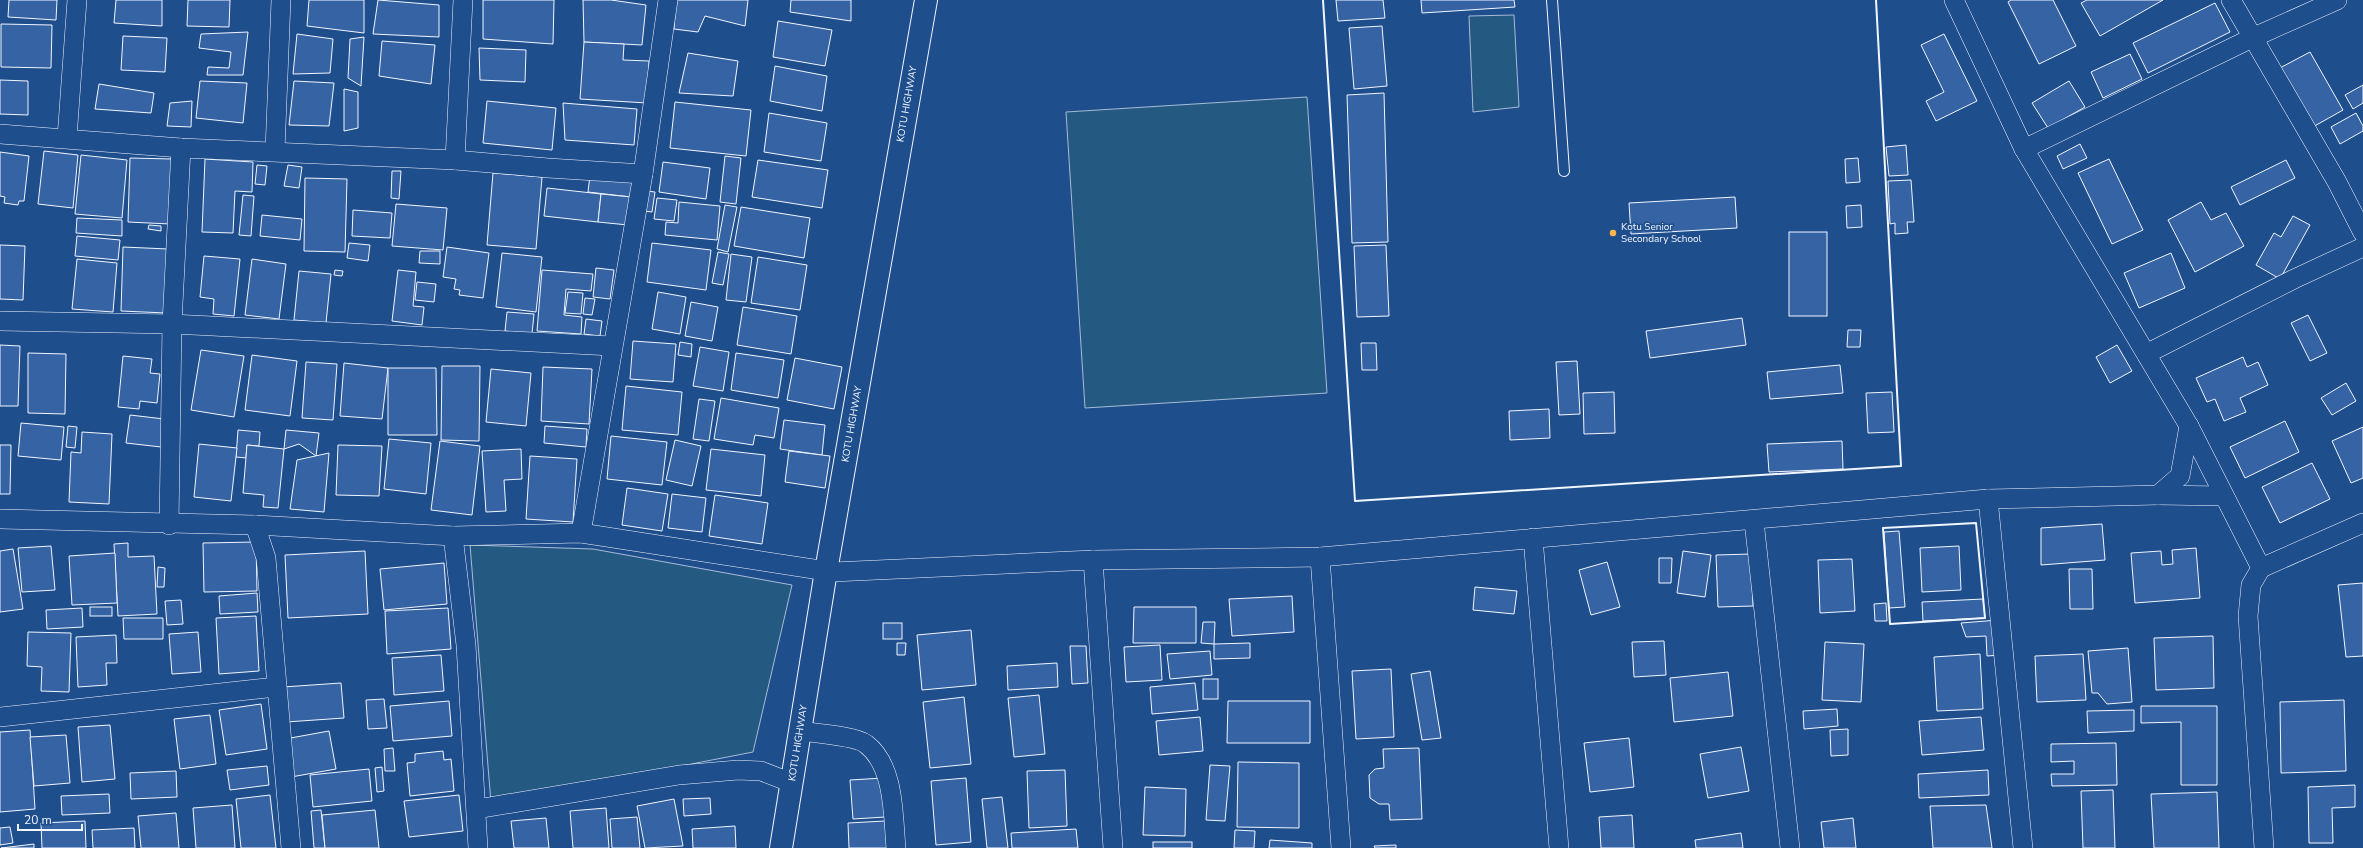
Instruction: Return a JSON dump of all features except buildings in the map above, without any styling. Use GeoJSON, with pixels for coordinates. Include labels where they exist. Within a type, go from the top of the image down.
{"type":"FeatureCollection","features":[{"type":"Feature","properties":{"kind":"street"},"geometry":{"type":"LineString","coordinates":[[67,138],[77,0]]}},
{"type":"Feature","properties":{"kind":"street"},"geometry":{"type":"LineString","coordinates":[[275,151],[281,0]]}},
{"type":"Feature","properties":{"kind":"street"},"geometry":{"type":"LineString","coordinates":[[455,160],[463,0]]}},
{"type":"Feature","properties":{"kind":"street"},"geometry":{"type":"LineString","coordinates":[[581,533],[612,346],[643,174],[668,0]]}},
{"type":"Feature","properties":{"kind":"street","name":"KOTU HIGHWAY"},"geometry":{"type":"LineString","coordinates":[[781,848],[826,571],[926,0]]}},
{"type":"Feature","properties":{"kind":"street"},"geometry":{"type":"LineString","coordinates":[[1954,0],[2024,149],[2148,353],[2189,426],[2223,496],[2261,568]]}},
{"type":"Feature","properties":{"kind":"street"},"geometry":{"type":"LineString","coordinates":[[2231,0],[2337,182],[2363,233]]}},
{"type":"Feature","properties":{"kind":"street"},"geometry":{"type":"LineString","coordinates":[[2024,149],[2252,38],[2337,0]]}},
{"type":"Feature","properties":{"kind":"street"},"geometry":{"type":"LineString","coordinates":[[0,134],[182,148],[455,160],[643,174]]}},
{"type":"Feature","properties":{"kind":"street"},"geometry":{"type":"LineString","coordinates":[[169,525],[172,324],[182,148]]}},
{"type":"Feature","properties":{"kind":"street"},"geometry":{"type":"LineString","coordinates":[[2148,353],[2294,279],[2363,248]]}},
{"type":"Feature","properties":{"kind":"street"},"geometry":{"type":"LineString","coordinates":[[0,321],[172,324],[612,346]]}},
{"type":"Feature","properties":{"kind":"street"},"geometry":{"type":"LineString","coordinates":[[2158,495],[2180,476],[2189,426]]}},
{"type":"Feature","properties":{"kind":"street"},"geometry":{"type":"LineString","coordinates":[[0,519],[169,525],[255,525],[453,536],[581,533],[826,571],[1093,560],[1320,557],[1533,538],[1754,521],[1988,499],[2158,495],[2223,496]]}},
{"type":"Feature","properties":{"kind":"street"},"geometry":{"type":"LineString","coordinates":[[1988,499],[2023,848]]}},
{"type":"Feature","properties":{"kind":"street"},"geometry":{"type":"LineString","coordinates":[[1754,521],[1790,848]]}},
{"type":"Feature","properties":{"kind":"street"},"geometry":{"type":"LineString","coordinates":[[2264,848],[2248,616],[2251,584],[2261,568],[2363,523]]}},
{"type":"Feature","properties":{"kind":"street"},"geometry":{"type":"LineString","coordinates":[[255,525],[266,558],[291,848]]}},
{"type":"Feature","properties":{"kind":"street"},"geometry":{"type":"LineString","coordinates":[[453,536],[466,645],[477,809],[478,848]]}},
{"type":"Feature","properties":{"kind":"street"},"geometry":{"type":"LineString","coordinates":[[1533,538],[1559,848]]}},
{"type":"Feature","properties":{"kind":"street"},"geometry":{"type":"LineString","coordinates":[[1320,557],[1341,848]]}},
{"type":"Feature","properties":{"kind":"street"},"geometry":{"type":"LineString","coordinates":[[1093,560],[1113,848]]}},
{"type":"Feature","properties":{"kind":"street"},"geometry":{"type":"LineString","coordinates":[[0,717],[276,687]]}},
{"type":"Feature","properties":{"kind":"street"},"geometry":{"type":"LineString","coordinates":[[800,731],[843,737],[866,743],[883,765],[889,786],[896,848]]}},
{"type":"Feature","properties":{"kind":"street"},"geometry":{"type":"LineString","coordinates":[[477,809],[679,775],[738,770],[760,771],[792,783]]}},
{"type":"Feature","properties":{"kind":"lane"},"geometry":{"type":"LineString","coordinates":[[1552,0],[1564,171]]}},
{"type":"Feature","properties":{"kind":"shaded area"},"geometry":{"type":"Polygon","coordinates":[[[1514,15],[1519,107],[1473,112],[1469,16],[1514,15]]]}},
{"type":"Feature","properties":{"kind":"shaded area"},"geometry":{"type":"Polygon","coordinates":[[[1307,97],[1327,393],[1085,408],[1066,112],[1307,97]]]}},
{"type":"Feature","properties":{"kind":"shaded area"},"geometry":{"type":"Polygon","coordinates":[[[470,545],[593,549],[792,585],[753,752],[491,803],[470,545]]]}},
{"type":"Feature","properties":{"kind":"wall"},"geometry":{"type":"LineString","coordinates":[[1323,0],[1355,501],[1901,466],[1876,0]]}},
{"type":"Feature","properties":{"kind":"wall"},"geometry":{"type":"LineString","coordinates":[[1976,523],[1985,618],[1890,624],[1883,528],[1976,523]]}},
{"type":"Feature","properties":{"kind":"place","name":"Kotu Senior Secondary School"},"geometry":{"type":"Point","coordinates":[1613,233]}}]}
